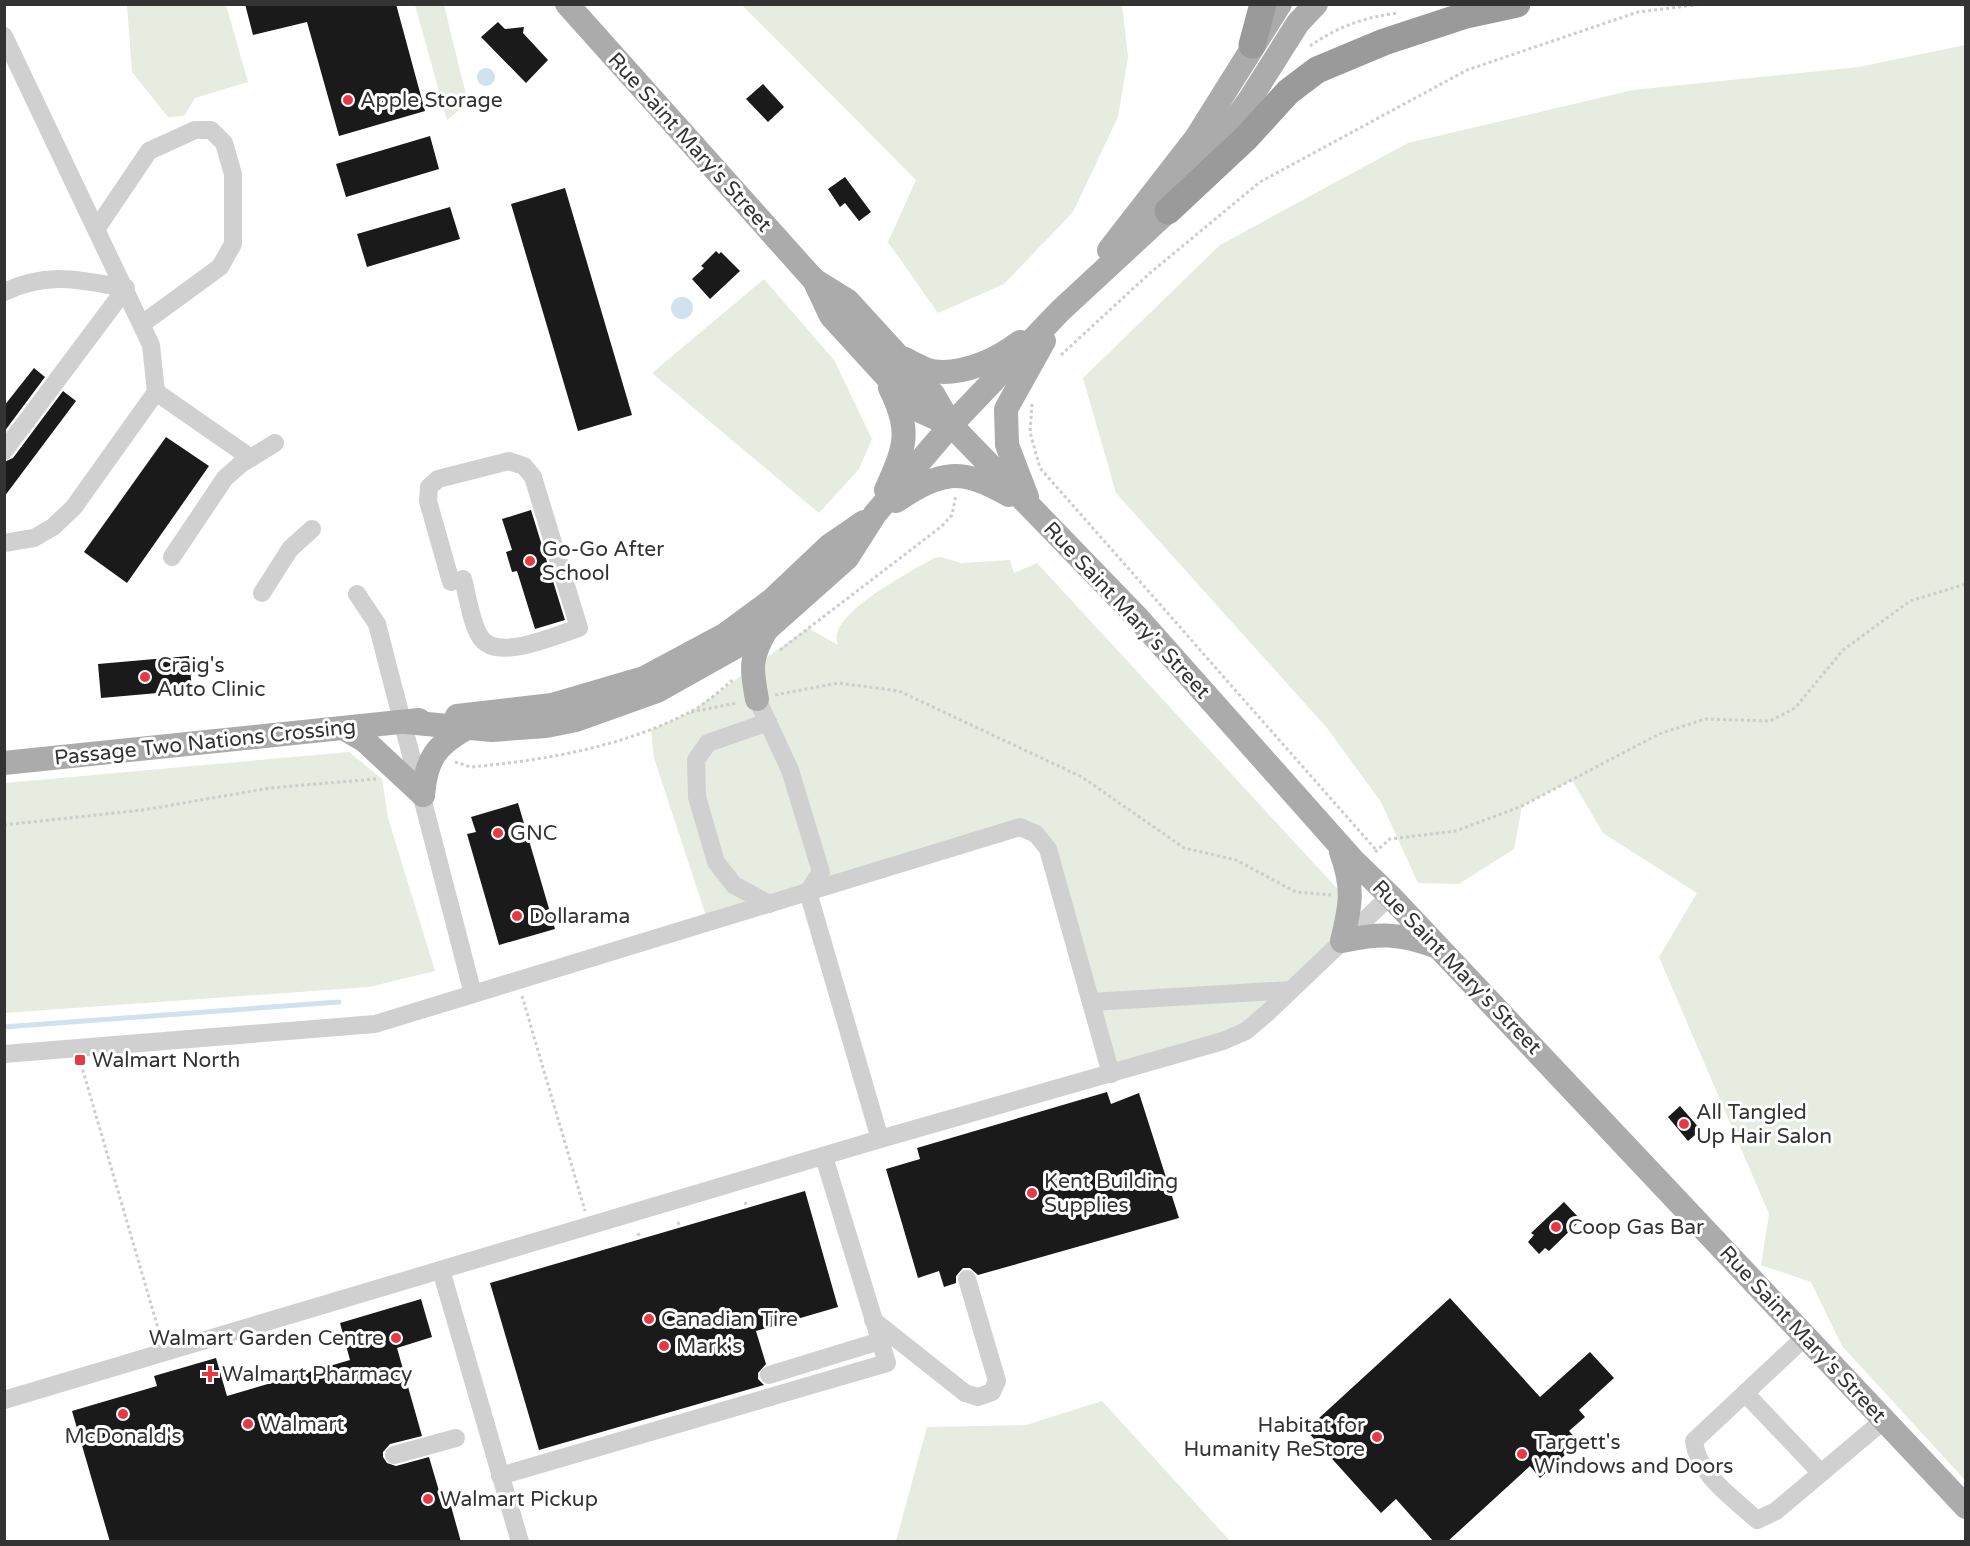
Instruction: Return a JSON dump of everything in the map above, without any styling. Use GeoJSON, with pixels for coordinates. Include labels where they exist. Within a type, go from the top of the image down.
{"type":"FeatureCollection","features":[{"type":"Feature","properties":{"kind":"highway"},"geometry":{"type":"LineString","coordinates":[[1252,45],[1263,4]]}},
{"type":"Feature","properties":{"kind":"highway"},"geometry":{"type":"LineString","coordinates":[[1168,211],[1246,138],[1288,92],[1317,70],[1384,42],[1466,15],[1517,4]]}},
{"type":"Feature","properties":{"kind":"main road","name":"Rue Saint Mary's Street"},"geometry":{"type":"LineString","coordinates":[[567,4],[814,280],[848,301],[891,364],[933,394],[951,425],[1136,616],[1363,868],[1965,1506]]}},
{"type":"Feature","properties":{"kind":"main road","name":"Passage Two Nations Crossing"},"geometry":{"type":"LineString","coordinates":[[1060,311],[1196,138],[1252,45],[1280,4]]}},
{"type":"Feature","properties":{"kind":"main road","name":"Passage Two Nations Crossing"},"geometry":{"type":"LineString","coordinates":[[405,722],[492,730],[546,726],[576,720],[657,691],[702,668],[766,630],[847,558],[875,514],[951,425],[1060,311],[1168,211],[1250,99],[1298,23],[1316,4]]}},
{"type":"Feature","properties":{"kind":"main road"},"geometry":{"type":"LineString","coordinates":[[875,514],[904,448],[904,427],[891,364],[931,371],[969,369],[1007,352],[1060,311]]}},
{"type":"Feature","properties":{"kind":"main road"},"geometry":{"type":"LineString","coordinates":[[1032,508],[1007,445],[1006,409],[1060,311]]}},
{"type":"Feature","properties":{"kind":"main road"},"geometry":{"type":"LineString","coordinates":[[875,514],[920,486],[952,474],[981,479],[1032,508]]}},
{"type":"Feature","properties":{"kind":"main road","name":"Passage Two Nations Crossing"},"geometry":{"type":"LineString","coordinates":[[4,763],[552,705],[644,678],[726,634],[772,600],[829,546],[875,514]]}},
{"type":"Feature","properties":{"kind":"main road"},"geometry":{"type":"LineString","coordinates":[[757,699],[752,669],[754,651],[766,630]]}},
{"type":"Feature","properties":{"kind":"main road"},"geometry":{"type":"LineString","coordinates":[[702,668],[723,669],[738,677],[757,699]]}},
{"type":"Feature","properties":{"kind":"main road"},"geometry":{"type":"LineString","coordinates":[[343,728],[364,741],[423,795]]}},
{"type":"Feature","properties":{"kind":"main road"},"geometry":{"type":"LineString","coordinates":[[423,795],[425,771],[434,753],[454,735],[467,728]]}},
{"type":"Feature","properties":{"kind":"main road"},"geometry":{"type":"LineString","coordinates":[[1363,868],[1342,941],[1377,934],[1404,936],[1438,947]]}},
{"type":"Feature","properties":{"kind":"street"},"geometry":{"type":"LineString","coordinates":[[4,36],[126,288],[151,345],[156,392],[74,507],[53,527],[34,538],[4,543]]}},
{"type":"Feature","properties":{"kind":"street"},"geometry":{"type":"LineString","coordinates":[[97,228],[149,152],[195,130],[211,130],[224,143],[233,174],[233,244],[220,267],[142,324]]}},
{"type":"Feature","properties":{"kind":"street"},"geometry":{"type":"LineString","coordinates":[[4,292],[33,279],[57,279],[126,288]]}},
{"type":"Feature","properties":{"kind":"street"},"geometry":{"type":"LineString","coordinates":[[4,451],[126,288]]}},
{"type":"Feature","properties":{"kind":"street"},"geometry":{"type":"LineString","coordinates":[[156,392],[251,458]]}},
{"type":"Feature","properties":{"kind":"street"},"geometry":{"type":"LineString","coordinates":[[172,557],[225,478],[275,443]]}},
{"type":"Feature","properties":{"kind":"street"},"geometry":{"type":"LineString","coordinates":[[509,461],[517,462],[533,477],[579,628],[506,650],[493,647],[479,635],[428,501],[429,487],[438,479],[509,461]]}},
{"type":"Feature","properties":{"kind":"street"},"geometry":{"type":"LineString","coordinates":[[262,592],[290,549],[312,529]]}},
{"type":"Feature","properties":{"kind":"street"},"geometry":{"type":"LineString","coordinates":[[357,594],[377,624],[405,722],[473,994]]}},
{"type":"Feature","properties":{"kind":"street"},"geometry":{"type":"LineString","coordinates":[[757,699],[790,770],[821,872],[808,892],[880,1139]]}},
{"type":"Feature","properties":{"kind":"street"},"geometry":{"type":"LineString","coordinates":[[768,722],[708,743],[696,760],[697,797],[716,862],[734,885],[769,904]]}},
{"type":"Feature","properties":{"kind":"street"},"geometry":{"type":"LineString","coordinates":[[4,1054],[375,1024],[1020,827],[1035,834],[1048,849],[1111,1074]]}},
{"type":"Feature","properties":{"kind":"street"},"geometry":{"type":"LineString","coordinates":[[4,1401],[880,1139],[1223,1041],[1246,1031],[1390,896]]}},
{"type":"Feature","properties":{"kind":"street"},"geometry":{"type":"LineString","coordinates":[[1091,1002],[1291,990]]}},
{"type":"Feature","properties":{"kind":"street"},"geometry":{"type":"LineString","coordinates":[[500,1476],[887,1363],[824,1157]]}},
{"type":"Feature","properties":{"kind":"street"},"geometry":{"type":"LineString","coordinates":[[441,1270],[520,1542]]}},
{"type":"Feature","properties":{"kind":"street"},"geometry":{"type":"LineString","coordinates":[[873,1320],[965,1394],[978,1397],[992,1392],[997,1382],[967,1279]]}},
{"type":"Feature","properties":{"kind":"street"},"geometry":{"type":"LineString","coordinates":[[1806,1337],[1694,1441],[1696,1457],[1711,1477],[1757,1520],[1776,1510],[1884,1420]]}},
{"type":"Feature","properties":{"kind":"street"},"geometry":{"type":"LineString","coordinates":[[769,1375],[880,1341]]}},
{"type":"Feature","properties":{"kind":"street"},"geometry":{"type":"LineString","coordinates":[[1745,1393],[1821,1473]]}},
{"type":"Feature","properties":{"kind":"street"},"geometry":{"type":"LineString","coordinates":[[394,1455],[456,1438]]}},
{"type":"Feature","properties":{"kind":"path"},"geometry":{"type":"LineString","coordinates":[[1054,362],[1150,273],[1260,182],[1467,70],[1638,12],[1703,4]]}},
{"type":"Feature","properties":{"kind":"path"},"geometry":{"type":"LineString","coordinates":[[1033,398],[1030,432],[1040,468],[1363,868]]}},
{"type":"Feature","properties":{"kind":"path"},"geometry":{"type":"LineString","coordinates":[[691,712],[838,683],[899,691],[1082,777],[1184,849],[1236,860],[1296,892],[1344,896],[1363,868],[1390,839],[1456,831],[1522,806],[1659,734],[1705,719],[1770,721],[1796,708],[1843,650],[1910,601],[1965,584]]}},
{"type":"Feature","properties":{"kind":"path"},"geometry":{"type":"LineString","coordinates":[[4,825],[143,810],[270,788],[402,777]]}},
{"type":"Feature","properties":{"kind":"path"},"geometry":{"type":"LineString","coordinates":[[517,981],[589,1226]]}},
{"type":"Feature","properties":{"kind":"path"},"geometry":{"type":"LineString","coordinates":[[77,1048],[165,1353]]}},
{"type":"Feature","properties":{"kind":"path"},"geometry":{"type":"LineString","coordinates":[[745,1202],[747,1208]]}},
{"type":"Feature","properties":{"kind":"path"},"geometry":{"type":"LineString","coordinates":[[678,1222],[680,1227]]}},
{"type":"Feature","properties":{"kind":"path"},"geometry":{"type":"LineString","coordinates":[[638,1233],[640,1239]]}},
{"type":"Feature","properties":{"kind":"shaded area"},"geometry":{"type":"Polygon","coordinates":[[[127,5],[226,5],[248,82],[195,98],[184,116],[168,117],[132,72],[127,5]]]}},
{"type":"Feature","properties":{"kind":"shaded area"},"geometry":{"type":"Polygon","coordinates":[[[415,5],[444,5],[468,103],[447,120],[415,5]]]}},
{"type":"Feature","properties":{"kind":"shaded area"},"geometry":{"type":"Polygon","coordinates":[[[742,5],[1122,5],[1128,57],[1118,117],[1073,212],[1004,284],[938,313],[888,242],[916,180],[742,5]]]}},
{"type":"Feature","properties":{"kind":"shaded area"},"geometry":{"type":"Polygon","coordinates":[[[1966,45],[1965,1480],[1842,1346],[1811,1282],[1761,1265],[1769,1214],[1659,957],[1697,893],[1603,833],[1572,780],[1522,806],[1514,849],[1459,884],[1418,883],[1381,802],[1327,728],[1116,493],[1083,378],[1220,245],[1408,143],[1633,90],[1859,67],[1966,45]]]}},
{"type":"Feature","properties":{"kind":"shaded area"},"geometry":{"type":"Polygon","coordinates":[[[764,279],[834,360],[872,439],[859,469],[819,513],[652,373],[764,279]]]}},
{"type":"Feature","properties":{"kind":"shaded area"},"geometry":{"type":"Polygon","coordinates":[[[941,557],[961,563],[1010,560],[1014,573],[1037,563],[1344,896],[1342,941],[1246,1031],[1111,1074],[1048,849],[1020,827],[708,922],[654,758],[651,730],[691,712],[808,628],[838,645],[837,633],[844,621],[857,608],[891,583],[934,558],[941,557]]]}},
{"type":"Feature","properties":{"kind":"shaded area"},"geometry":{"type":"Polygon","coordinates":[[[349,752],[382,779],[388,818],[435,971],[369,987],[5,1013],[5,783],[349,752]]]}},
{"type":"Feature","properties":{"kind":"shaded area"},"geometry":{"type":"Polygon","coordinates":[[[1102,1401],[1230,1541],[896,1541],[927,1427],[1026,1425],[1102,1401]]]}},
{"type":"Feature","properties":{"kind":"water"},"geometry":{"type":"Polygon","coordinates":[[[482,68],[490,68],[495,73],[493,84],[482,86],[477,81],[477,73],[482,68]]]}},
{"type":"Feature","properties":{"kind":"water"},"geometry":{"type":"Polygon","coordinates":[[[682,297],[692,304],[693,308],[686,318],[682,319],[672,312],[671,308],[678,298],[682,297]]]}},
{"type":"Feature","properties":{"kind":"building"},"geometry":{"type":"Polygon","coordinates":[[[245,4],[396,4],[425,111],[339,136],[307,22],[253,35],[245,4]]]}},
{"type":"Feature","properties":{"kind":"building"},"geometry":{"type":"Polygon","coordinates":[[[498,22],[505,29],[524,27],[523,33],[548,60],[526,83],[481,37],[498,22]]]}},
{"type":"Feature","properties":{"kind":"building"},"geometry":{"type":"Polygon","coordinates":[[[763,84],[784,107],[768,122],[746,99],[763,84]]]}},
{"type":"Feature","properties":{"kind":"building"},"geometry":{"type":"Polygon","coordinates":[[[430,136],[439,169],[346,197],[336,164],[430,136]]]}},
{"type":"Feature","properties":{"kind":"building"},"geometry":{"type":"Polygon","coordinates":[[[845,177],[871,212],[859,221],[845,203],[840,207],[828,189],[845,177]]]}},
{"type":"Feature","properties":{"kind":"building"},"geometry":{"type":"Polygon","coordinates":[[[565,188],[632,415],[578,431],[511,204],[565,188]]]}},
{"type":"Feature","properties":{"kind":"building"},"geometry":{"type":"Polygon","coordinates":[[[450,207],[460,239],[367,267],[357,234],[450,207]]]}},
{"type":"Feature","properties":{"kind":"building"},"geometry":{"type":"Polygon","coordinates":[[[716,251],[719,254],[721,252],[740,271],[710,299],[692,279],[704,268],[701,266],[716,251]]]}},
{"type":"Feature","properties":{"kind":"building"},"geometry":{"type":"Polygon","coordinates":[[[34,368],[45,377],[4,432],[4,406],[34,368]]]}},
{"type":"Feature","properties":{"kind":"building"},"geometry":{"type":"Polygon","coordinates":[[[63,391],[76,401],[4,497],[4,462],[13,458],[63,391]]]}},
{"type":"Feature","properties":{"kind":"building"},"geometry":{"type":"Polygon","coordinates":[[[166,437],[209,466],[127,583],[84,552],[166,437]]]}},
{"type":"Feature","properties":{"kind":"building","name":"Go-Go After School"},"geometry":{"type":"Polygon","coordinates":[[[531,510],[565,620],[535,629],[517,571],[512,572],[506,552],[512,550],[502,519],[531,510]]]}},
{"type":"Feature","properties":{"kind":"building","name":"Craig's Auto Clinic"},"geometry":{"type":"Polygon","coordinates":[[[189,656],[192,690],[101,698],[98,664],[189,656]]]}},
{"type":"Feature","properties":{"kind":"building"},"geometry":{"type":"Polygon","coordinates":[[[518,803],[555,929],[499,945],[467,834],[476,832],[471,817],[518,803]]]}},
{"type":"Feature","properties":{"kind":"building","name":"Kent Building Supplies"},"geometry":{"type":"Polygon","coordinates":[[[1107,1092],[1111,1104],[1139,1093],[1179,1218],[978,1275],[970,1268],[963,1268],[956,1276],[956,1283],[944,1287],[939,1271],[918,1278],[886,1169],[920,1159],[917,1148],[1107,1092]]]}},
{"type":"Feature","properties":{"kind":"building","name":"All Tangled Up Hair Salon"},"geometry":{"type":"Polygon","coordinates":[[[1680,1106],[1701,1130],[1688,1141],[1668,1117],[1680,1106]]]}},
{"type":"Feature","properties":{"kind":"building","name":"Canadian Tire"},"geometry":{"type":"Polygon","coordinates":[[[805,1191],[838,1307],[756,1331],[766,1364],[758,1373],[758,1379],[764,1385],[539,1450],[490,1283],[805,1191]]]}},
{"type":"Feature","properties":{"kind":"building","name":"Coop Gas Bar"},"geometry":{"type":"Polygon","coordinates":[[[1564,1202],[1581,1220],[1549,1251],[1545,1248],[1539,1254],[1528,1242],[1534,1235],[1531,1233],[1564,1202]]]}},
{"type":"Feature","properties":{"kind":"building"},"geometry":{"type":"Polygon","coordinates":[[[1450,1298],[1540,1397],[1590,1352],[1614,1378],[1579,1410],[1585,1417],[1569,1431],[1579,1442],[1540,1478],[1530,1466],[1447,1542],[1434,1542],[1396,1499],[1381,1513],[1306,1430],[1450,1298]]]}},
{"type":"Feature","properties":{"kind":"building","name":"Walmart"},"geometry":{"type":"Polygon","coordinates":[[[421,1299],[432,1337],[397,1348],[422,1436],[390,1444],[383,1452],[383,1457],[387,1463],[396,1466],[429,1457],[444,1508],[451,1506],[461,1542],[110,1542],[72,1411],[157,1386],[154,1376],[216,1358],[227,1396],[350,1360],[340,1323],[421,1299]]]}},
{"type":"Feature","properties":{"kind":"waterway"},"geometry":{"type":"LineString","coordinates":[[4,1027],[339,1002]]}},
{"type":"Feature","properties":{"kind":"place","name":"Apple Storage"},"geometry":{"type":"Point","coordinates":[348,100]}},
{"type":"Feature","properties":{"kind":"place","name":"Go-Go After School"},"geometry":{"type":"Point","coordinates":[530,561]}},
{"type":"Feature","properties":{"kind":"place","name":"Craig's Auto Clinic"},"geometry":{"type":"Point","coordinates":[145,677]}},
{"type":"Feature","properties":{"kind":"place","name":"GNC"},"geometry":{"type":"Point","coordinates":[498,833]}},
{"type":"Feature","properties":{"kind":"place","name":"Dollarama"},"geometry":{"type":"Point","coordinates":[517,916]}},
{"type":"Feature","properties":{"kind":"place","name":"Walmart North"},"geometry":{"type":"Point","coordinates":[80,1060]}},
{"type":"Feature","properties":{"kind":"place","name":"All Tangled Up Hair Salon"},"geometry":{"type":"Point","coordinates":[1684,1124]}},
{"type":"Feature","properties":{"kind":"place","name":"Kent Building Supplies"},"geometry":{"type":"Point","coordinates":[1032,1193]}},
{"type":"Feature","properties":{"kind":"place","name":"Coop Gas Bar"},"geometry":{"type":"Point","coordinates":[1556,1227]}},
{"type":"Feature","properties":{"kind":"place","name":"Canadian Tire"},"geometry":{"type":"Point","coordinates":[649,1319]}},
{"type":"Feature","properties":{"kind":"place","name":"Walmart Garden Centre"},"geometry":{"type":"Point","coordinates":[396,1338]}},
{"type":"Feature","properties":{"kind":"place","name":"Mark's"},"geometry":{"type":"Point","coordinates":[664,1346]}},
{"type":"Feature","properties":{"kind":"place","name":"Walmart Pharmacy"},"geometry":{"type":"Point","coordinates":[210,1374]}},
{"type":"Feature","properties":{"kind":"place","name":"McDonald's"},"geometry":{"type":"Point","coordinates":[123,1414]}},
{"type":"Feature","properties":{"kind":"place","name":"Walmart"},"geometry":{"type":"Point","coordinates":[248,1424]}},
{"type":"Feature","properties":{"kind":"place","name":"Habitat for Humanity ReStore"},"geometry":{"type":"Point","coordinates":[1377,1437]}},
{"type":"Feature","properties":{"kind":"place","name":"Targett's Windows and Doors"},"geometry":{"type":"Point","coordinates":[1522,1454]}},
{"type":"Feature","properties":{"kind":"place","name":"Walmart Pickup"},"geometry":{"type":"Point","coordinates":[428,1499]}}]}
